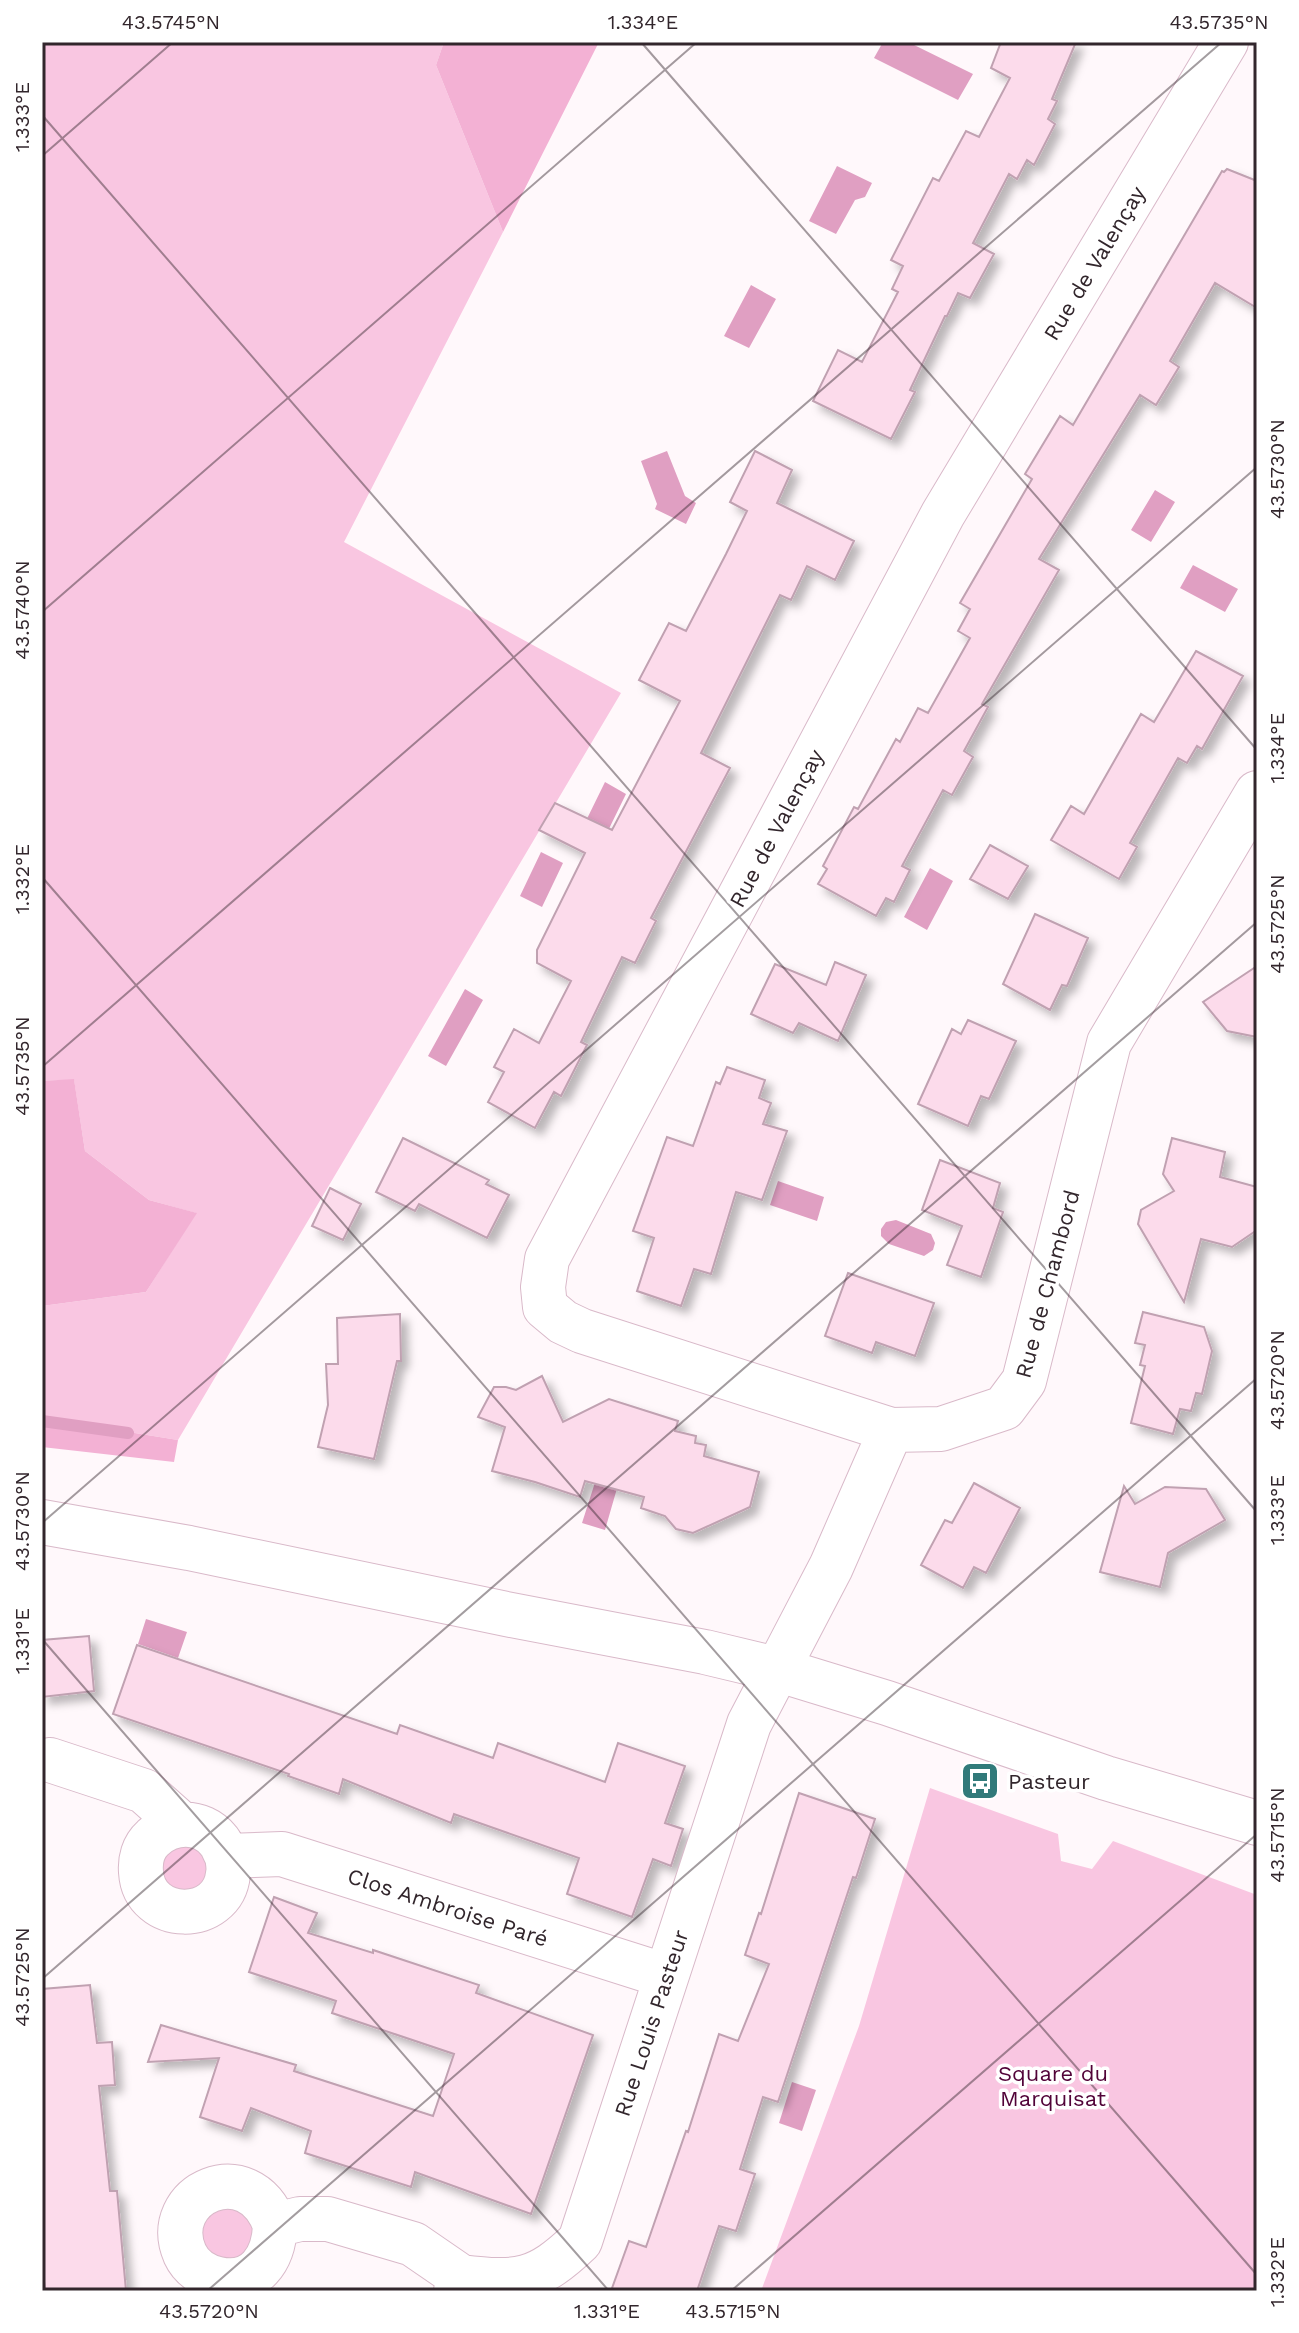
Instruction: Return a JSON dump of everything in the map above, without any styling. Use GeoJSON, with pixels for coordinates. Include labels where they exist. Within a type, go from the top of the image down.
{"type":"FeatureCollection","features":[{"type":"Feature","properties":{"kind":"street","name":"Rue de Valençay"},"geometry":{"type":"LineString","coordinates":[[891,1430],[582,1331],[563,1322],[545,1307],[543,1287],[547,1259],[943,514],[1226,42]]}},
{"type":"Feature","properties":{"kind":"street","name":"Rue de Chambord"},"geometry":{"type":"LineString","coordinates":[[891,1430],[941,1429],[1004,1408],[1024,1381],[1109,1043],[1253,808]]}},
{"type":"Feature","properties":{"kind":"street"},"geometry":{"type":"LineString","coordinates":[[776,1669],[831,1567],[891,1430]]}},
{"type":"Feature","properties":{"kind":"street"},"geometry":{"type":"LineString","coordinates":[[42,1522],[204,1551],[776,1669],[887,1703],[1106,1778],[1257,1823]]}},
{"type":"Feature","properties":{"kind":"street","name":"Rue Louis Pasteur"},"geometry":{"type":"LineString","coordinates":[[458,2284],[514,2281],[535,2275],[558,2262],[580,2241],[749,1724],[776,1669]]}},
{"type":"Feature","properties":{"kind":"street"},"geometry":{"type":"LineString","coordinates":[[50,1760],[144,1791],[181,1824]]}},
{"type":"Feature","properties":{"kind":"street"},"geometry":{"type":"LineString","coordinates":[[181,1824],[201,1827],[217,1838],[227,1856],[229,1876],[221,1894],[206,1907],[188,1913],[167,1910],[151,1899],[141,1881],[140,1862],[148,1843],[162,1830],[181,1824]]}},
{"type":"Feature","properties":{"kind":"street","name":"Clos Ambroise Paré"},"geometry":{"type":"LineString","coordinates":[[227,1856],[282,1854],[666,1976]]}},
{"type":"Feature","properties":{"kind":"street"},"geometry":{"type":"LineString","coordinates":[[275,2225],[300,2219],[328,2219],[413,2244],[458,2284]]}},
{"type":"Feature","properties":{"kind":"green space"},"geometry":{"type":"Polygon","coordinates":[[[42,42],[444,42],[436,65],[503,232],[344,542],[621,693],[178,1440],[42,1418],[42,1306],[146,1292],[196,1213],[149,1200],[85,1151],[74,1080],[42,1081],[42,42]]]}},
{"type":"Feature","properties":{"kind":"green space","name":"Square du Marquisat"},"geometry":{"type":"Polygon","coordinates":[[[930,1788],[1058,1834],[1061,1861],[1092,1869],[1113,1841],[1257,1895],[1257,2291],[761,2291],[859,2026],[930,1788]]]}},
{"type":"Feature","properties":{"kind":"green space"},"geometry":{"type":"Polygon","coordinates":[[[182,1842],[204,1851],[210,1873],[197,1891],[174,1893],[159,1876],[163,1854],[182,1842]]]}},
{"type":"Feature","properties":{"kind":"green space"},"geometry":{"type":"Polygon","coordinates":[[[224,2201],[259,2222],[246,2261],[205,2258],[200,2217],[224,2201]]]}},
{"type":"Feature","properties":{"kind":"shaded area"},"geometry":{"type":"Polygon","coordinates":[[[444,42],[599,42],[503,232],[436,65],[444,42]]]}},
{"type":"Feature","properties":{"kind":"shaded area"},"geometry":{"type":"Polygon","coordinates":[[[883,42],[908,42],[973,74],[958,100],[874,58],[883,42]]]}},
{"type":"Feature","properties":{"kind":"shaded area"},"geometry":{"type":"Polygon","coordinates":[[[837,166],[872,183],[865,197],[855,200],[836,234],[809,221],[837,166]]]}},
{"type":"Feature","properties":{"kind":"shaded area"},"geometry":{"type":"Polygon","coordinates":[[[751,285],[776,299],[749,348],[724,336],[751,285]]]}},
{"type":"Feature","properties":{"kind":"shaded area"},"geometry":{"type":"Polygon","coordinates":[[[667,451],[685,496],[696,503],[686,524],[655,509],[657,504],[641,461],[667,451]]]}},
{"type":"Feature","properties":{"kind":"shaded area"},"geometry":{"type":"Polygon","coordinates":[[[1155,490],[1175,502],[1151,542],[1131,530],[1155,490]]]}},
{"type":"Feature","properties":{"kind":"shaded area"},"geometry":{"type":"Polygon","coordinates":[[[1193,565],[1238,589],[1225,612],[1180,588],[1193,565]]]}},
{"type":"Feature","properties":{"kind":"shaded area"},"geometry":{"type":"Polygon","coordinates":[[[605,782],[626,794],[602,843],[580,833],[605,782]]]}},
{"type":"Feature","properties":{"kind":"shaded area"},"geometry":{"type":"Polygon","coordinates":[[[541,852],[563,863],[542,907],[520,896],[541,852]]]}},
{"type":"Feature","properties":{"kind":"shaded area"},"geometry":{"type":"Polygon","coordinates":[[[930,868],[953,881],[927,930],[904,917],[930,868]]]}},
{"type":"Feature","properties":{"kind":"shaded area"},"geometry":{"type":"Polygon","coordinates":[[[465,989],[483,1000],[446,1066],[428,1056],[465,989]]]}},
{"type":"Feature","properties":{"kind":"shaded area"},"geometry":{"type":"Polygon","coordinates":[[[74,1079],[85,1151],[149,1200],[197,1213],[146,1292],[42,1306],[42,1081],[74,1079]]]}},
{"type":"Feature","properties":{"kind":"shaded area"},"geometry":{"type":"Polygon","coordinates":[[[778,1181],[824,1197],[817,1221],[770,1205],[778,1181]]]}},
{"type":"Feature","properties":{"kind":"shaded area"},"geometry":{"type":"Polygon","coordinates":[[[896,1220],[931,1234],[935,1243],[933,1250],[924,1256],[889,1244],[881,1236],[881,1229],[886,1222],[896,1220]]]}},
{"type":"Feature","properties":{"kind":"shaded area"},"geometry":{"type":"Polygon","coordinates":[[[42,1418],[178,1440],[174,1462],[42,1447],[42,1418]]]}},
{"type":"Feature","properties":{"kind":"shaded area"},"geometry":{"type":"Polygon","coordinates":[[[599,1470],[620,1478],[605,1530],[582,1523],[599,1470]]]}},
{"type":"Feature","properties":{"kind":"shaded area"},"geometry":{"type":"Polygon","coordinates":[[[146,1619],[187,1632],[178,1658],[138,1644],[146,1619]]]}},
{"type":"Feature","properties":{"kind":"shaded area"},"geometry":{"type":"Polygon","coordinates":[[[792,2082],[816,2090],[802,2131],[779,2123],[792,2082]]]}},
{"type":"Feature","properties":{"kind":"building"},"geometry":{"type":"Polygon","coordinates":[[[1001,42],[1076,42],[1052,99],[1057,101],[1048,119],[1055,124],[1034,165],[1027,160],[1017,179],[1009,174],[973,243],[994,254],[970,298],[958,293],[945,316],[910,390],[915,392],[891,439],[813,401],[838,350],[862,362],[898,292],[892,289],[903,266],[891,260],[933,178],[939,181],[966,131],[979,137],[1010,78],[991,68],[1001,42]]]}},
{"type":"Feature","properties":{"kind":"building"},"geometry":{"type":"Polygon","coordinates":[[[1227,169],[1257,181],[1257,308],[1215,283],[1170,361],[1179,367],[1156,405],[1140,395],[1039,559],[1059,570],[982,704],[988,707],[964,751],[973,757],[952,795],[943,790],[902,866],[910,870],[894,902],[886,898],[876,916],[818,884],[827,869],[823,866],[854,807],[858,809],[896,739],[900,742],[918,708],[928,713],[970,638],[958,631],[970,609],[960,603],[1032,479],[1025,474],[1060,416],[1073,425],[1222,171],[1227,169]]]}},
{"type":"Feature","properties":{"kind":"building"},"geometry":{"type":"Polygon","coordinates":[[[755,451],[792,470],[777,503],[854,541],[835,580],[807,566],[791,600],[780,595],[701,753],[730,768],[651,918],[656,921],[635,963],[622,957],[581,1042],[587,1045],[561,1096],[554,1092],[535,1128],[488,1102],[504,1072],[494,1067],[514,1029],[539,1043],[571,981],[537,963],[537,950],[585,853],[539,830],[555,803],[612,830],[680,701],[639,680],[669,623],[686,631],[726,554],[747,511],[730,502],[755,451]]]}},
{"type":"Feature","properties":{"kind":"building"},"geometry":{"type":"Polygon","coordinates":[[[1196,651],[1243,676],[1202,749],[1197,746],[1187,763],[1178,758],[1130,843],[1137,847],[1119,879],[1051,840],[1071,806],[1084,814],[1141,714],[1154,722],[1196,651]]]}},
{"type":"Feature","properties":{"kind":"building"},"geometry":{"type":"Polygon","coordinates":[[[990,845],[1028,866],[1008,899],[970,879],[990,845]]]}},
{"type":"Feature","properties":{"kind":"building"},"geometry":{"type":"Polygon","coordinates":[[[1035,914],[1088,938],[1067,986],[1062,985],[1050,1010],[1003,984],[1035,914]]]}},
{"type":"Feature","properties":{"kind":"building"},"geometry":{"type":"Polygon","coordinates":[[[835,962],[866,975],[838,1041],[799,1023],[793,1033],[751,1014],[775,964],[826,985],[835,962]]]}},
{"type":"Feature","properties":{"kind":"building"},"geometry":{"type":"Polygon","coordinates":[[[1257,966],[1257,1037],[1227,1031],[1203,1002],[1257,966]]]}},
{"type":"Feature","properties":{"kind":"building"},"geometry":{"type":"Polygon","coordinates":[[[968,1020],[1016,1041],[989,1099],[981,1096],[968,1126],[918,1104],[952,1029],[961,1034],[968,1020]]]}},
{"type":"Feature","properties":{"kind":"building"},"geometry":{"type":"Polygon","coordinates":[[[727,1067],[765,1080],[759,1098],[771,1103],[763,1124],[787,1131],[762,1200],[736,1192],[711,1274],[694,1269],[681,1306],[637,1291],[654,1238],[633,1231],[667,1137],[693,1146],[716,1082],[720,1084],[727,1067]]]}},
{"type":"Feature","properties":{"kind":"building"},"geometry":{"type":"Polygon","coordinates":[[[403,1138],[489,1180],[486,1184],[509,1195],[487,1238],[419,1204],[415,1211],[376,1192],[403,1138]]]}},
{"type":"Feature","properties":{"kind":"building"},"geometry":{"type":"Polygon","coordinates":[[[1172,1138],[1225,1152],[1220,1177],[1257,1187],[1257,1230],[1232,1247],[1201,1239],[1184,1302],[1138,1224],[1141,1210],[1174,1191],[1163,1174],[1172,1138]]]}},
{"type":"Feature","properties":{"kind":"building"},"geometry":{"type":"Polygon","coordinates":[[[940,1160],[1000,1183],[993,1208],[1003,1212],[981,1277],[947,1265],[962,1226],[922,1210],[940,1160]]]}},
{"type":"Feature","properties":{"kind":"building"},"geometry":{"type":"Polygon","coordinates":[[[330,1188],[361,1204],[343,1240],[312,1226],[330,1188]]]}},
{"type":"Feature","properties":{"kind":"building"},"geometry":{"type":"Polygon","coordinates":[[[848,1273],[934,1303],[915,1356],[876,1342],[872,1353],[825,1336],[848,1273]]]}},
{"type":"Feature","properties":{"kind":"building"},"geometry":{"type":"Polygon","coordinates":[[[1143,1312],[1204,1327],[1212,1351],[1202,1394],[1196,1393],[1191,1411],[1180,1409],[1173,1434],[1131,1423],[1145,1366],[1140,1365],[1145,1345],[1135,1343],[1143,1312]]]}},
{"type":"Feature","properties":{"kind":"building"},"geometry":{"type":"Polygon","coordinates":[[[400,1314],[401,1361],[397,1361],[374,1459],[318,1447],[328,1405],[326,1364],[338,1364],[337,1318],[400,1314]]]}},
{"type":"Feature","properties":{"kind":"building"},"geometry":{"type":"Polygon","coordinates":[[[542,1376],[563,1422],[609,1399],[678,1421],[675,1431],[696,1436],[695,1443],[706,1445],[704,1456],[759,1472],[750,1507],[693,1533],[676,1529],[665,1516],[641,1508],[644,1497],[585,1481],[580,1497],[492,1471],[505,1427],[478,1417],[494,1387],[516,1390],[542,1376]]]}},
{"type":"Feature","properties":{"kind":"building"},"geometry":{"type":"Polygon","coordinates":[[[974,1483],[1020,1508],[986,1573],[974,1567],[963,1588],[921,1565],[945,1520],[952,1523],[974,1483]]]}},
{"type":"Feature","properties":{"kind":"building"},"geometry":{"type":"Polygon","coordinates":[[[1124,1486],[1135,1504],[1165,1487],[1206,1489],[1225,1520],[1168,1553],[1160,1587],[1100,1572],[1124,1486]]]}},
{"type":"Feature","properties":{"kind":"building"},"geometry":{"type":"Polygon","coordinates":[[[89,1636],[94,1691],[42,1697],[42,1640],[89,1636]]]}},
{"type":"Feature","properties":{"kind":"building"},"geometry":{"type":"Polygon","coordinates":[[[137,1645],[397,1734],[400,1725],[493,1758],[498,1743],[605,1782],[618,1743],[685,1766],[665,1823],[683,1829],[671,1866],[653,1859],[632,1917],[567,1894],[579,1858],[454,1814],[451,1823],[343,1779],[339,1794],[113,1714],[137,1645]]]}},
{"type":"Feature","properties":{"kind":"building"},"geometry":{"type":"Polygon","coordinates":[[[799,1793],[875,1819],[778,2102],[763,2097],[740,2169],[755,2174],[736,2231],[719,2226],[697,2291],[611,2291],[629,2241],[646,2247],[688,2132],[719,2034],[738,2041],[769,1964],[745,1955],[799,1793]]]}},
{"type":"Feature","properties":{"kind":"building"},"geometry":{"type":"Polygon","coordinates":[[[274,1897],[317,1913],[308,1933],[373,1953],[373,1950],[479,1985],[476,1993],[593,2035],[531,2214],[415,2172],[411,2187],[305,2153],[311,2131],[251,2108],[242,2131],[200,2117],[219,2058],[148,2062],[161,2025],[296,2065],[294,2071],[433,2116],[454,2054],[332,2013],[336,2001],[249,1972],[274,1897]]]}},
{"type":"Feature","properties":{"kind":"building"},"geometry":{"type":"Polygon","coordinates":[[[90,1985],[97,2043],[112,2042],[115,2085],[99,2086],[110,2191],[117,2191],[126,2291],[45,2291],[42,2261],[42,1989],[90,1985]]]}},
{"type":"Feature","properties":{"kind":"waterway"},"geometry":{"type":"LineString","coordinates":[[42,1421],[128,1433]]}},
{"type":"Feature","properties":{"kind":"place","name":"Pasteur"},"geometry":{"type":"Point","coordinates":[980,1781]}}]}
